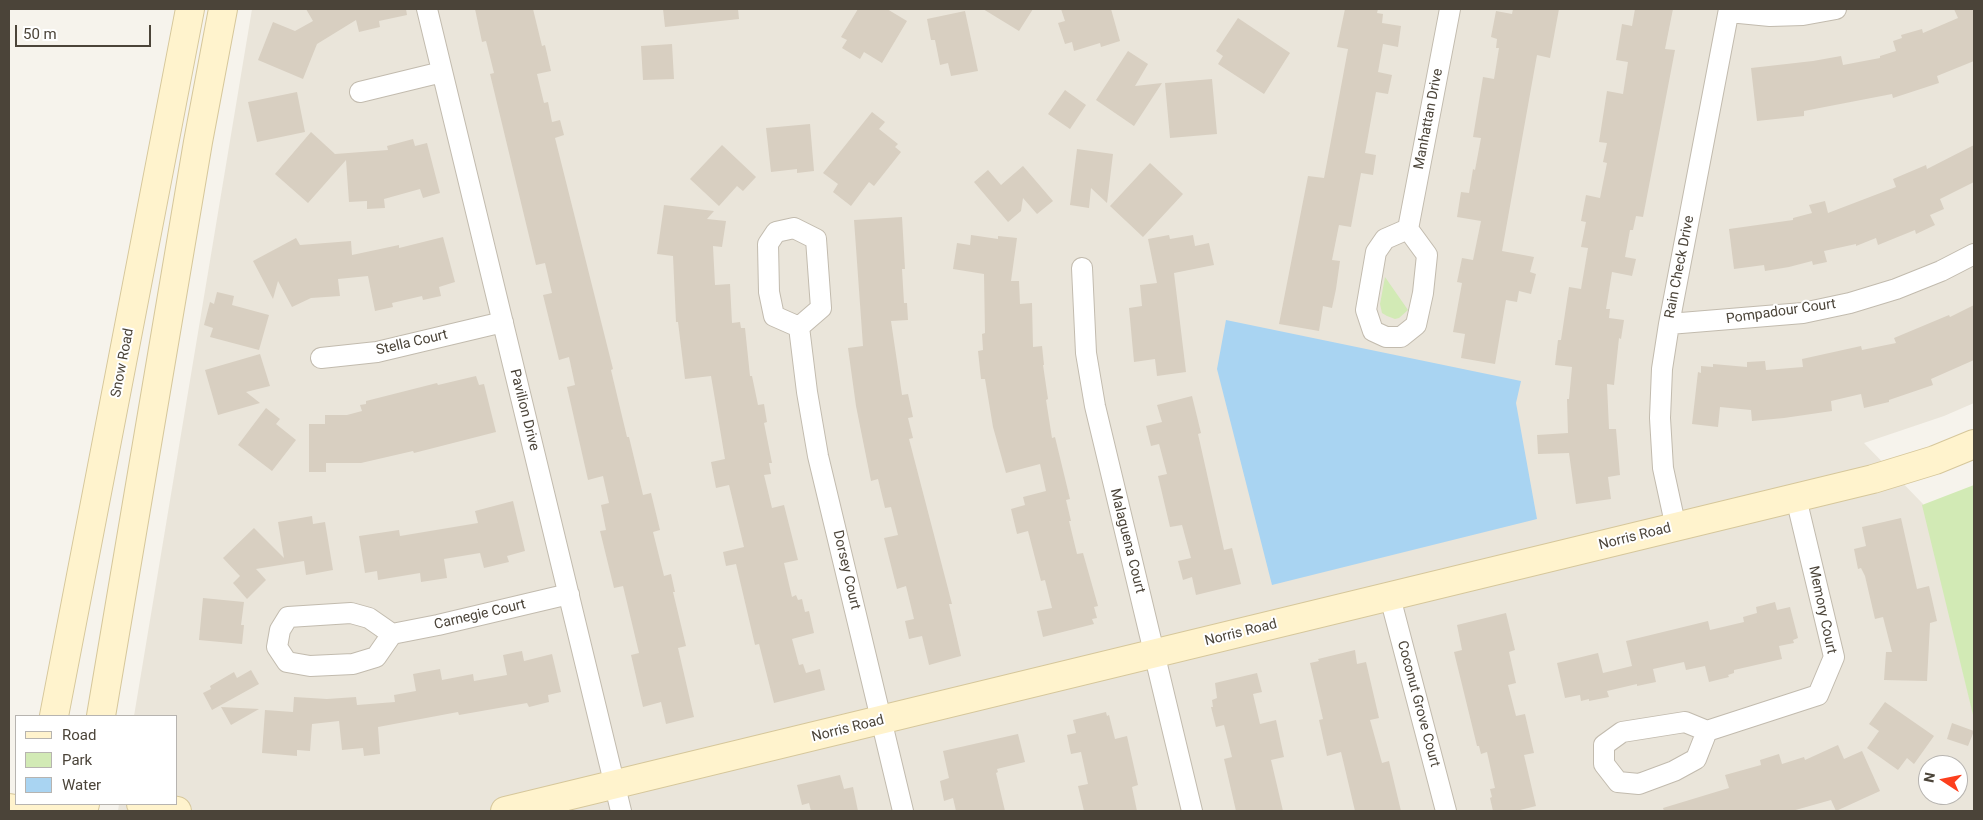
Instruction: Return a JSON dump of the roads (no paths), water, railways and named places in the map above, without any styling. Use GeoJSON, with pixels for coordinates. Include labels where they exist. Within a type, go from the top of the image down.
{"type":"FeatureCollection","features":[{"type":"Feature","properties":{"kind":"street","name":"Snow Road"},"geometry":{"type":"LineString","coordinates":[[54,715],[190,9]]}},
{"type":"Feature","properties":{"kind":"street"},"geometry":{"type":"LineString","coordinates":[[101,715],[198,142],[223,9]]}},
{"type":"Feature","properties":{"kind":"street","name":"Pavilion Drive"},"geometry":{"type":"LineString","coordinates":[[427,9],[621,811]]}},
{"type":"Feature","properties":{"kind":"street","name":"Manhattan Drive"},"geometry":{"type":"LineString","coordinates":[[1408,229],[1450,9]]}},
{"type":"Feature","properties":{"kind":"street"},"geometry":{"type":"LineString","coordinates":[[1729,10],[1770,16],[1803,15],[1836,9]]}},
{"type":"Feature","properties":{"kind":"street","name":"Rain Check Drive"},"geometry":{"type":"LineString","coordinates":[[1676,528],[1664,468],[1660,418],[1662,369],[1729,10]]}},
{"type":"Feature","properties":{"kind":"street"},"geometry":{"type":"LineString","coordinates":[[360,92],[442,72]]}},
{"type":"Feature","properties":{"kind":"street"},"geometry":{"type":"LineString","coordinates":[[794,228],[816,239],[821,308],[799,327],[774,316],[769,292],[768,244],[776,232],[794,228]]}},
{"type":"Feature","properties":{"kind":"street"},"geometry":{"type":"LineString","coordinates":[[1408,229],[1427,255],[1423,294],[1416,325],[1402,337],[1386,337],[1373,331],[1366,310],[1376,252],[1385,239],[1408,229]]}},
{"type":"Feature","properties":{"kind":"street","name":"Pompadour Court"},"geometry":{"type":"LineString","coordinates":[[1669,324],[1803,313],[1850,303],[1896,289],[1941,271],[1974,254]]}},
{"type":"Feature","properties":{"kind":"street","name":"Malaguena Court"},"geometry":{"type":"LineString","coordinates":[[1082,268],[1086,353],[1095,406],[1192,811]]}},
{"type":"Feature","properties":{"kind":"street","name":"Stella Court"},"geometry":{"type":"LineString","coordinates":[[321,358],[377,352],[503,322]]}},
{"type":"Feature","properties":{"kind":"street","name":"Dorsey Court"},"geometry":{"type":"LineString","coordinates":[[799,327],[807,392],[818,456],[903,811]]}},
{"type":"Feature","properties":{"kind":"street","name":"Norris Road"},"geometry":{"type":"LineString","coordinates":[[505,811],[1873,479],[1935,460],[1974,444]]}},
{"type":"Feature","properties":{"kind":"street","name":"Memory Court"},"geometry":{"type":"LineString","coordinates":[[1708,731],[1818,695],[1834,657],[1796,498]]}},
{"type":"Feature","properties":{"kind":"street","name":"Carnegie Court"},"geometry":{"type":"LineString","coordinates":[[392,634],[569,594]]}},
{"type":"Feature","properties":{"kind":"street","name":"Coconut Grove Court"},"geometry":{"type":"LineString","coordinates":[[1390,597],[1446,811]]}},
{"type":"Feature","properties":{"kind":"street"},"geometry":{"type":"LineString","coordinates":[[351,613],[369,618],[392,634],[376,657],[353,664],[310,666],[286,662],[277,647],[280,630],[288,617],[351,613]]}},
{"type":"Feature","properties":{"kind":"street"},"geometry":{"type":"LineString","coordinates":[[1685,722],[1708,731],[1696,760],[1674,771],[1639,784],[1618,782],[1604,764],[1604,745],[1622,732],[1685,722]]}},
{"type":"Feature","properties":{"kind":"street"},"geometry":{"type":"LineString","coordinates":[[40,811],[56,805]]}},
{"type":"Feature","properties":{"kind":"street"},"geometry":{"type":"LineString","coordinates":[[146,805],[176,811]]}},
{"type":"Feature","properties":{"kind":"street"},"geometry":{"type":"LineString","coordinates":[[9,808],[26,811]]}},
{"type":"Feature","properties":{"kind":"water"},"geometry":{"type":"Polygon","coordinates":[[[1226,320],[1521,381],[1516,403],[1537,519],[1272,585],[1217,369],[1226,320]]]}}]}
